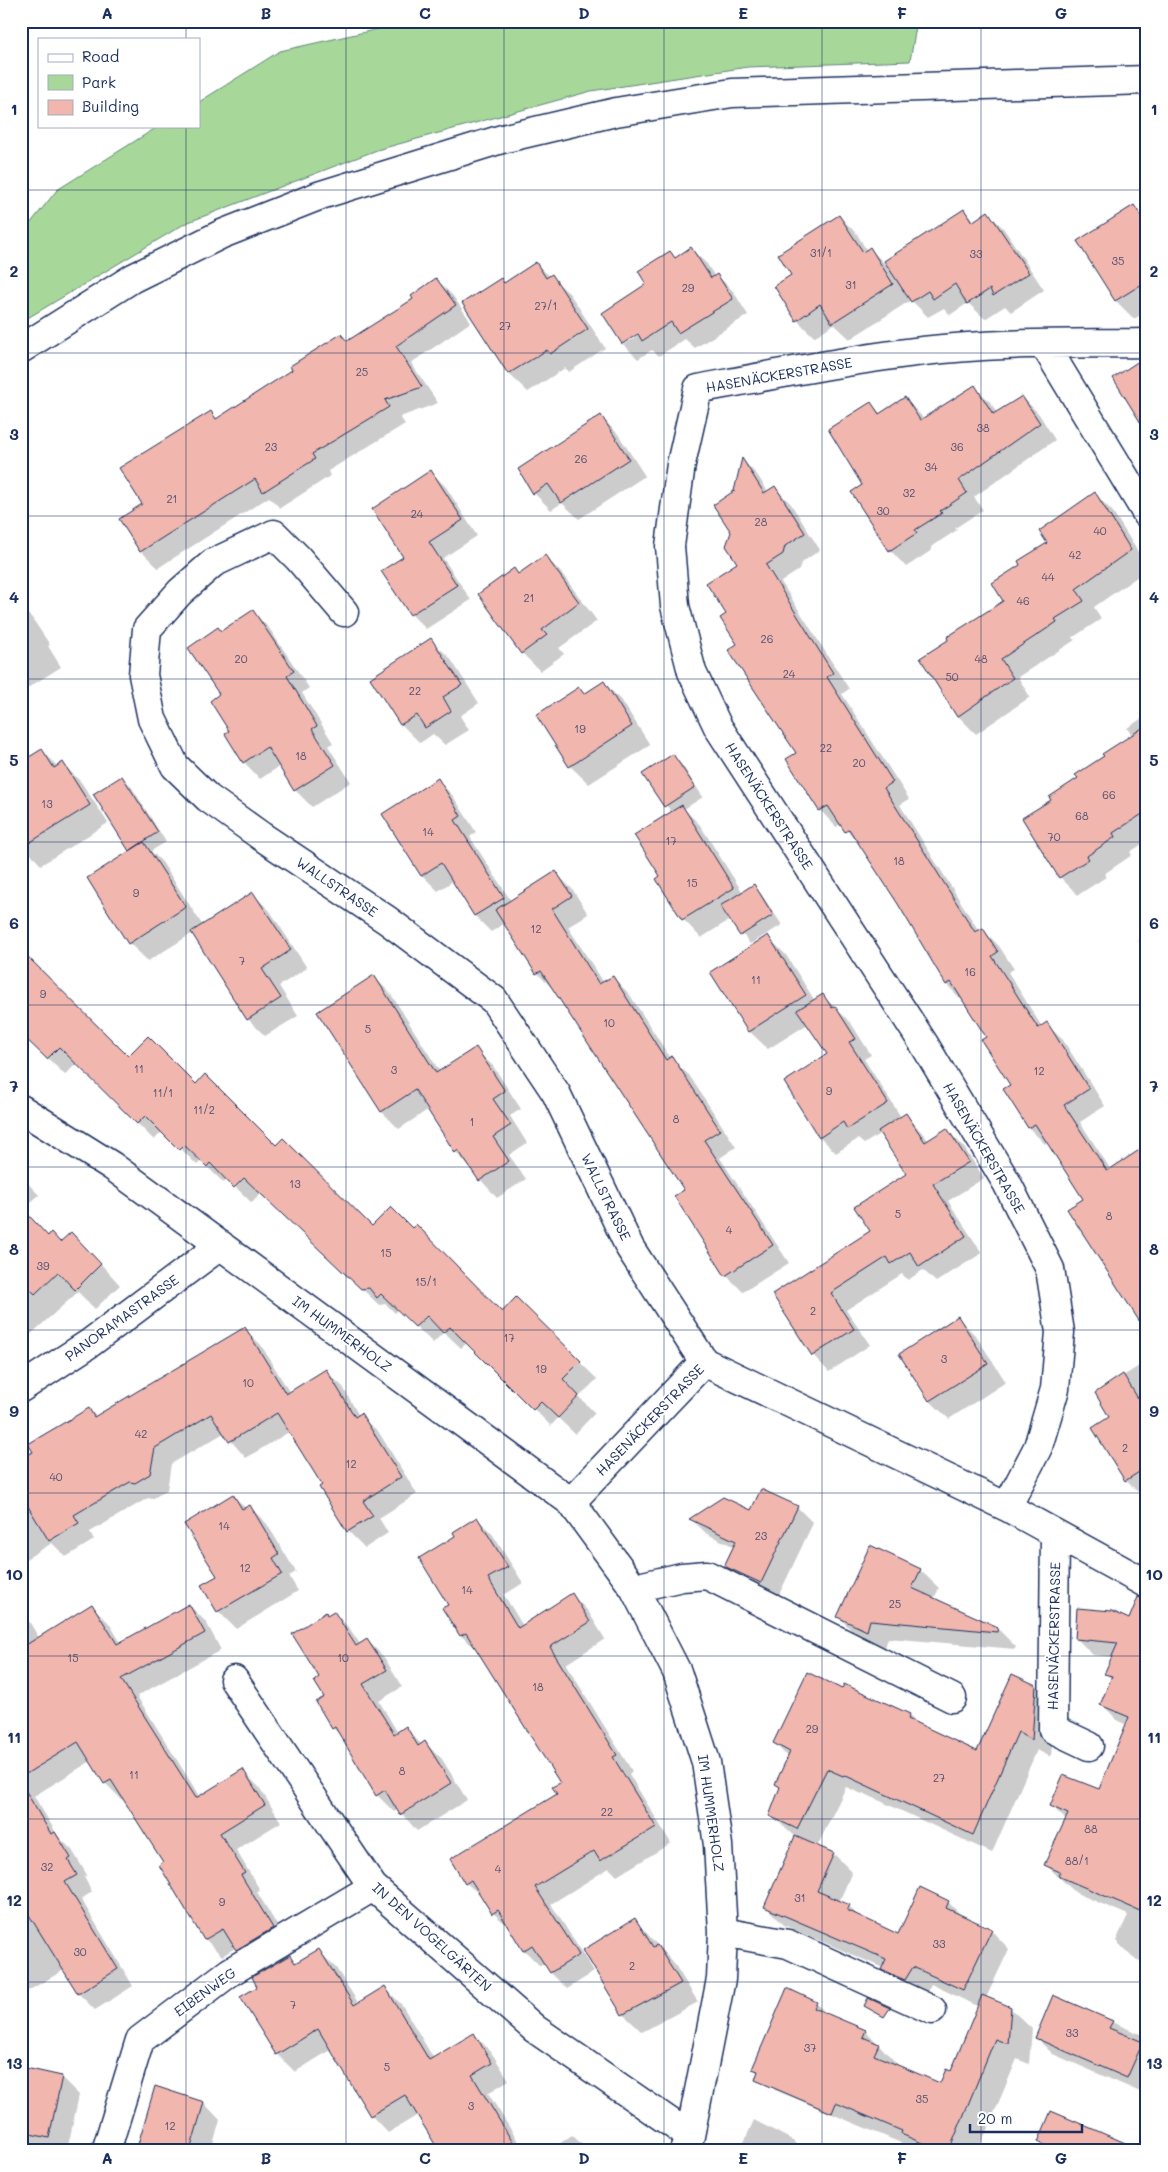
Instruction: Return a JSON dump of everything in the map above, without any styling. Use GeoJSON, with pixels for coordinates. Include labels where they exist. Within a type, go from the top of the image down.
{"type":"FeatureCollection","features":[{"type":"Feature","properties":{"kind":"street"},"geometry":{"type":"LineString","coordinates":[[21,349],[133,278],[222,234],[321,194],[502,139],[616,112],[732,93],[1147,80]]}},
{"type":"Feature","properties":{"kind":"street","name":"HASENÄCKERSTRASSE"},"geometry":{"type":"LineString","coordinates":[[1008,1507],[1038,1447],[1055,1389],[1060,1332],[1050,1269],[1007,1183],[924,1044],[718,727],[692,672],[675,606],[670,546],[681,464],[698,389],[819,366],[924,351],[1044,344],[1147,342]]}},
{"type":"Feature","properties":{"kind":"street"},"geometry":{"type":"LineString","coordinates":[[1044,344],[1147,514]]}},
{"type":"Feature","properties":{"kind":"street","name":"WALLSTRASSE"},"geometry":{"type":"LineString","coordinates":[[344,612],[298,558],[274,534],[213,563],[180,592],[148,629],[143,675],[152,720],[175,766],[208,798],[261,836],[387,920],[494,1000],[556,1093],[630,1248],[704,1362]]}},
{"type":"Feature","properties":{"kind":"street","name":"IM HUMMERHOLZ"},"geometry":{"type":"LineString","coordinates":[[21,1109],[112,1166],[571,1502],[634,1588],[677,1672],[706,1762],[718,1845],[723,1932],[721,1979],[687,2143]]}},
{"type":"Feature","properties":{"kind":"street","name":"PANORAMASTRASSE"},"geometry":{"type":"LineString","coordinates":[[21,1388],[90,1343],[221,1245]]}},
{"type":"Feature","properties":{"kind":"street","name":"HASENÄCKERSTRASSE"},"geometry":{"type":"LineString","coordinates":[[571,1502],[704,1362],[1008,1507],[1147,1584]]}},
{"type":"Feature","properties":{"kind":"street","name":"HASENÄCKERSTRASSE"},"geometry":{"type":"LineString","coordinates":[[1055,1534],[1053,1728],[1088,1746]]}},
{"type":"Feature","properties":{"kind":"street"},"geometry":{"type":"LineString","coordinates":[[634,1588],[682,1577],[707,1575],[952,1698]]}},
{"type":"Feature","properties":{"kind":"street","name":"IN DEN VOGELGÄRTEN"},"geometry":{"type":"LineString","coordinates":[[234,1680],[373,1888],[535,2029],[687,2143]]}},
{"type":"Feature","properties":{"kind":"street","name":"EIBENWEG"},"geometry":{"type":"LineString","coordinates":[[106,2151],[140,2040],[230,1972],[373,1888]]}},
{"type":"Feature","properties":{"kind":"street"},"geometry":{"type":"LineString","coordinates":[[723,1932],[788,1944],[932,2010]]}},
{"type":"Feature","properties":{"kind":"green space"},"geometry":{"type":"Polygon","coordinates":[[[414,21],[917,21],[910,61],[748,67],[591,91],[377,150],[186,223],[21,322],[21,235],[57,190],[156,128],[200,128],[200,101],[280,51],[414,21]]]}},
{"type":"Feature","properties":{"kind":"building"},"geometry":{"type":"Polygon","coordinates":[[[1134,205],[1147,225],[1147,281],[1115,301],[1077,241],[1134,205]]]}},
{"type":"Feature","properties":{"kind":"building"},"geometry":{"type":"Polygon","coordinates":[[[964,209],[972,222],[988,211],[1029,273],[993,296],[990,289],[967,304],[955,284],[933,299],[928,291],[911,302],[884,261],[964,209]]]}},
{"type":"Feature","properties":{"kind":"building"},"geometry":{"type":"Polygon","coordinates":[[[839,215],[863,252],[870,247],[893,284],[832,323],[820,304],[796,321],[774,286],[791,275],[778,254],[839,215]]]}},
{"type":"Feature","properties":{"kind":"building"},"geometry":{"type":"Polygon","coordinates":[[[691,247],[711,278],[717,274],[733,299],[678,333],[671,322],[642,341],[638,334],[622,344],[602,313],[646,284],[638,271],[670,251],[675,258],[691,247]]]}},
{"type":"Feature","properties":{"kind":"building"},"geometry":{"type":"Polygon","coordinates":[[[536,262],[546,278],[552,274],[588,329],[550,354],[547,350],[508,374],[462,303],[501,278],[504,283],[536,262]]]}},
{"type":"Feature","properties":{"kind":"building"},"geometry":{"type":"Polygon","coordinates":[[[436,278],[456,305],[396,346],[422,387],[385,400],[389,407],[312,454],[315,459],[263,492],[255,479],[140,552],[119,519],[142,504],[119,468],[211,411],[216,419],[292,370],[290,366],[341,334],[347,341],[413,299],[411,296],[436,278]]]}},
{"type":"Feature","properties":{"kind":"building"},"geometry":{"type":"Polygon","coordinates":[[[1142,359],[1147,359],[1147,433],[1113,378],[1142,359]]]}},
{"type":"Feature","properties":{"kind":"building"},"geometry":{"type":"Polygon","coordinates":[[[975,385],[993,414],[1022,396],[1040,423],[959,480],[967,493],[940,511],[942,513],[915,530],[917,533],[889,551],[851,492],[862,485],[828,429],[871,402],[879,414],[905,397],[920,420],[975,385]]]}},
{"type":"Feature","properties":{"kind":"building"},"geometry":{"type":"Polygon","coordinates":[[[601,415],[629,459],[561,503],[548,484],[533,494],[518,469],[601,415]]]}},
{"type":"Feature","properties":{"kind":"building"},"geometry":{"type":"Polygon","coordinates":[[[742,458],[764,493],[775,486],[805,533],[785,546],[783,554],[766,565],[833,673],[827,677],[893,782],[884,788],[975,932],[983,928],[998,952],[992,956],[1038,1028],[1047,1022],[1089,1089],[1064,1105],[1107,1171],[1147,1145],[1147,1333],[1067,1209],[1083,1199],[1035,1124],[1028,1128],[1003,1089],[1010,1085],[981,1040],[986,1037],[951,982],[946,985],[898,904],[849,829],[845,832],[828,806],[819,811],[786,759],[796,753],[728,650],[737,644],[720,618],[726,614],[706,583],[737,563],[726,546],[731,532],[713,505],[734,491],[742,458]]]}},
{"type":"Feature","properties":{"kind":"building"},"geometry":{"type":"Polygon","coordinates":[[[431,470],[463,520],[429,542],[457,585],[410,615],[381,571],[403,557],[372,509],[431,470]]]}},
{"type":"Feature","properties":{"kind":"building"},"geometry":{"type":"Polygon","coordinates":[[[1095,492],[1131,550],[1076,589],[1084,601],[1055,619],[1057,622],[1001,659],[1013,678],[957,717],[920,658],[948,640],[947,637],[1003,601],[992,583],[1020,565],[1018,561],[1047,543],[1039,531],[1095,492]]]}},
{"type":"Feature","properties":{"kind":"building"},"geometry":{"type":"Polygon","coordinates":[[[545,555],[579,602],[542,630],[547,635],[521,654],[478,594],[514,568],[518,574],[545,555]]]}},
{"type":"Feature","properties":{"kind":"building"},"geometry":{"type":"Polygon","coordinates":[[[253,610],[294,671],[287,676],[317,726],[312,729],[335,765],[294,791],[267,747],[243,763],[225,734],[229,731],[210,701],[219,694],[188,648],[218,627],[221,631],[253,610]]]}},
{"type":"Feature","properties":{"kind":"building"},"geometry":{"type":"Polygon","coordinates":[[[431,638],[462,685],[443,697],[451,711],[425,728],[417,715],[400,725],[370,678],[431,638]]]}},
{"type":"Feature","properties":{"kind":"building"},"geometry":{"type":"Polygon","coordinates":[[[604,681],[632,726],[569,767],[536,715],[579,687],[584,694],[604,681]]]}},
{"type":"Feature","properties":{"kind":"building"},"geometry":{"type":"Polygon","coordinates":[[[1147,725],[1147,811],[1113,833],[1115,837],[1087,856],[1089,859],[1059,878],[1022,818],[1051,800],[1049,797],[1078,778],[1075,775],[1104,756],[1102,754],[1147,725]]]}},
{"type":"Feature","properties":{"kind":"building"},"geometry":{"type":"Polygon","coordinates":[[[42,749],[54,768],[63,762],[90,805],[21,848],[21,762],[42,749]]]}},
{"type":"Feature","properties":{"kind":"building"},"geometry":{"type":"Polygon","coordinates":[[[673,754],[695,787],[664,807],[642,774],[673,754]]]}},
{"type":"Feature","properties":{"kind":"building"},"geometry":{"type":"Polygon","coordinates":[[[122,776],[158,832],[129,851],[93,794],[122,776]]]}},
{"type":"Feature","properties":{"kind":"building"},"geometry":{"type":"Polygon","coordinates":[[[438,778],[461,816],[455,820],[504,898],[474,916],[441,863],[421,876],[382,814],[438,778]]]}},
{"type":"Feature","properties":{"kind":"building"},"geometry":{"type":"Polygon","coordinates":[[[682,805],[734,888],[682,920],[656,879],[660,876],[634,835],[682,805]]]}},
{"type":"Feature","properties":{"kind":"building"},"geometry":{"type":"Polygon","coordinates":[[[144,842],[186,907],[128,944],[87,878],[144,842]]]}},
{"type":"Feature","properties":{"kind":"building"},"geometry":{"type":"Polygon","coordinates":[[[556,871],[572,896],[552,909],[599,984],[613,976],[666,1060],[672,1056],[720,1130],[704,1140],[773,1245],[725,1276],[674,1196],[684,1190],[541,971],[536,974],[495,910],[556,871]]]}},
{"type":"Feature","properties":{"kind":"building"},"geometry":{"type":"Polygon","coordinates":[[[754,884],[773,915],[740,936],[720,906],[754,884]]]}},
{"type":"Feature","properties":{"kind":"building"},"geometry":{"type":"Polygon","coordinates":[[[253,892],[291,950],[262,969],[281,998],[247,1020],[191,932],[253,892]]]}},
{"type":"Feature","properties":{"kind":"building"},"geometry":{"type":"Polygon","coordinates":[[[768,935],[806,995],[748,1032],[710,972],[768,935]]]}},
{"type":"Feature","properties":{"kind":"building"},"geometry":{"type":"Polygon","coordinates":[[[21,950],[128,1056],[148,1036],[196,1084],[205,1074],[276,1145],[283,1138],[372,1226],[391,1207],[412,1228],[416,1224],[502,1312],[516,1297],[581,1361],[563,1379],[579,1396],[558,1418],[541,1402],[533,1410],[450,1327],[443,1333],[427,1316],[415,1327],[381,1294],[377,1298],[369,1288],[361,1289],[244,1178],[234,1188],[210,1163],[207,1167],[184,1145],[179,1150],[145,1116],[137,1124],[59,1047],[47,1059],[21,1034],[21,950]]]}},
{"type":"Feature","properties":{"kind":"building"},"geometry":{"type":"Polygon","coordinates":[[[374,975],[436,1073],[476,1047],[505,1091],[493,1099],[511,1125],[493,1137],[509,1161],[479,1181],[458,1150],[455,1153],[415,1090],[381,1112],[317,1012],[374,975]]]}},
{"type":"Feature","properties":{"kind":"building"},"geometry":{"type":"Polygon","coordinates":[[[823,994],[832,1008],[835,1006],[856,1039],[849,1042],[888,1103],[847,1129],[843,1122],[819,1138],[784,1082],[827,1054],[797,1010],[823,994]]]}},
{"type":"Feature","properties":{"kind":"building"},"geometry":{"type":"Polygon","coordinates":[[[906,1113],[925,1142],[947,1128],[969,1162],[933,1184],[966,1236],[919,1267],[910,1252],[891,1264],[887,1257],[831,1293],[854,1329],[812,1356],[772,1294],[870,1231],[854,1207],[906,1174],[878,1131],[906,1113]]]}},
{"type":"Feature","properties":{"kind":"building"},"geometry":{"type":"Polygon","coordinates":[[[21,1207],[48,1236],[51,1232],[60,1242],[71,1232],[101,1264],[75,1290],[58,1272],[35,1294],[21,1280],[21,1207]]]}},
{"type":"Feature","properties":{"kind":"building"},"geometry":{"type":"Polygon","coordinates":[[[958,1316],[988,1364],[929,1401],[899,1354],[958,1316]]]}},
{"type":"Feature","properties":{"kind":"building"},"geometry":{"type":"Polygon","coordinates":[[[245,1327],[286,1394],[326,1369],[355,1417],[361,1413],[401,1477],[363,1501],[373,1516],[347,1532],[319,1487],[322,1485],[277,1413],[229,1442],[211,1414],[155,1448],[150,1474],[135,1483],[130,1482],[74,1515],[79,1523],[49,1541],[21,1495],[21,1459],[33,1452],[28,1444],[89,1408],[94,1417],[245,1327]]]}},
{"type":"Feature","properties":{"kind":"building"},"geometry":{"type":"Polygon","coordinates":[[[1123,1374],[1147,1413],[1147,1467],[1125,1481],[1092,1428],[1109,1417],[1095,1393],[1123,1374]]]}},
{"type":"Feature","properties":{"kind":"building"},"geometry":{"type":"Polygon","coordinates":[[[761,1489],[798,1506],[761,1583],[724,1566],[736,1541],[689,1519],[723,1497],[751,1510],[761,1489]]]}},
{"type":"Feature","properties":{"kind":"building"},"geometry":{"type":"Polygon","coordinates":[[[233,1494],[242,1509],[250,1505],[279,1554],[273,1558],[282,1574],[217,1612],[201,1585],[217,1576],[184,1524],[233,1494]]]}},
{"type":"Feature","properties":{"kind":"building"},"geometry":{"type":"Polygon","coordinates":[[[477,1517],[508,1567],[488,1578],[518,1628],[572,1593],[590,1622],[550,1647],[617,1755],[613,1757],[656,1827],[600,1861],[594,1851],[535,1887],[579,1955],[550,1973],[532,1945],[523,1951],[498,1910],[492,1914],[471,1880],[465,1884],[450,1859],[557,1794],[552,1787],[560,1783],[466,1633],[460,1636],[442,1608],[448,1605],[419,1558],[455,1536],[453,1532],[477,1517]]]}},
{"type":"Feature","properties":{"kind":"building"},"geometry":{"type":"Polygon","coordinates":[[[870,1545],[921,1569],[912,1588],[998,1627],[997,1632],[870,1620],[867,1631],[837,1617],[870,1545]]]}},
{"type":"Feature","properties":{"kind":"building"},"geometry":{"type":"Polygon","coordinates":[[[1138,1597],[1147,1600],[1147,1914],[1058,1876],[1060,1872],[1044,1865],[1068,1814],[1050,1806],[1063,1775],[1099,1789],[1129,1717],[1100,1705],[1112,1676],[1104,1674],[1118,1643],[1075,1639],[1077,1608],[1112,1611],[1129,1619],[1138,1597]]]}},
{"type":"Feature","properties":{"kind":"building"},"geometry":{"type":"Polygon","coordinates":[[[92,1604],[117,1644],[189,1604],[205,1633],[121,1679],[196,1798],[243,1769],[265,1805],[220,1833],[245,1873],[241,1875],[273,1928],[236,1950],[223,1929],[204,1940],[159,1865],[163,1862],[111,1780],[104,1784],[78,1742],[21,1777],[21,1648],[92,1604]]]}},
{"type":"Feature","properties":{"kind":"building"},"geometry":{"type":"Polygon","coordinates":[[[334,1611],[356,1646],[367,1639],[387,1670],[363,1684],[394,1734],[406,1726],[418,1746],[425,1741],[451,1783],[400,1815],[385,1790],[376,1796],[335,1727],[332,1729],[316,1702],[324,1697],[314,1681],[319,1677],[292,1634],[326,1612],[327,1615],[334,1611]]]}},
{"type":"Feature","properties":{"kind":"building"},"geometry":{"type":"Polygon","coordinates":[[[807,1672],[842,1689],[844,1684],[910,1714],[908,1719],[977,1751],[1012,1674],[1036,1685],[1032,1740],[1018,1732],[973,1835],[844,1775],[827,1769],[797,1829],[769,1816],[780,1787],[775,1784],[790,1752],[773,1743],[807,1672]]]}},
{"type":"Feature","properties":{"kind":"building"},"geometry":{"type":"Polygon","coordinates":[[[21,1783],[51,1834],[55,1832],[71,1858],[68,1860],[77,1875],[65,1882],[118,1969],[78,1994],[21,1902],[21,1783]]]}},
{"type":"Feature","properties":{"kind":"building"},"geometry":{"type":"Polygon","coordinates":[[[795,1836],[834,1853],[817,1891],[850,1905],[847,1910],[898,1934],[920,1887],[949,1901],[946,1908],[992,1929],[963,1990],[913,1967],[905,1980],[881,1970],[886,1959],[764,1907],[795,1836]]]}},
{"type":"Feature","properties":{"kind":"building"},"geometry":{"type":"Polygon","coordinates":[[[635,1918],[653,1947],[657,1945],[681,1983],[622,2015],[583,1950],[635,1918]]]}},
{"type":"Feature","properties":{"kind":"building"},"geometry":{"type":"Polygon","coordinates":[[[319,1949],[354,2005],[385,1986],[429,2060],[474,2033],[492,2063],[472,2075],[518,2151],[439,2151],[405,2095],[370,2116],[318,2029],[276,2055],[240,1997],[257,1987],[252,1977],[290,1955],[295,1963],[319,1949]]]}},
{"type":"Feature","properties":{"kind":"building"},"geometry":{"type":"Polygon","coordinates":[[[787,1988],[817,2002],[814,2008],[866,2030],[863,2037],[879,2044],[874,2055],[940,2083],[946,2069],[951,2071],[982,1995],[1011,2007],[1008,2044],[995,2039],[949,2151],[941,2151],[901,2134],[902,2131],[836,2103],[832,2113],[755,2080],[758,2071],[752,2069],[787,1988]]]}},
{"type":"Feature","properties":{"kind":"building"},"geometry":{"type":"Polygon","coordinates":[[[1053,1995],[1113,2021],[1109,2028],[1143,2042],[1127,2078],[1035,2038],[1053,1995]]]}},
{"type":"Feature","properties":{"kind":"building"},"geometry":{"type":"Polygon","coordinates":[[[868,1998],[890,2008],[884,2017],[864,2006],[868,1998]]]}},
{"type":"Feature","properties":{"kind":"building"},"geometry":{"type":"Polygon","coordinates":[[[21,2067],[62,2076],[49,2138],[21,2132],[21,2067]]]}},
{"type":"Feature","properties":{"kind":"building"},"geometry":{"type":"Polygon","coordinates":[[[155,2086],[204,2102],[190,2151],[136,2151],[155,2086]]]}},
{"type":"Feature","properties":{"kind":"building"},"geometry":{"type":"Polygon","coordinates":[[[1051,2111],[1144,2151],[1058,2151],[1038,2142],[1051,2111]]]}}]}
